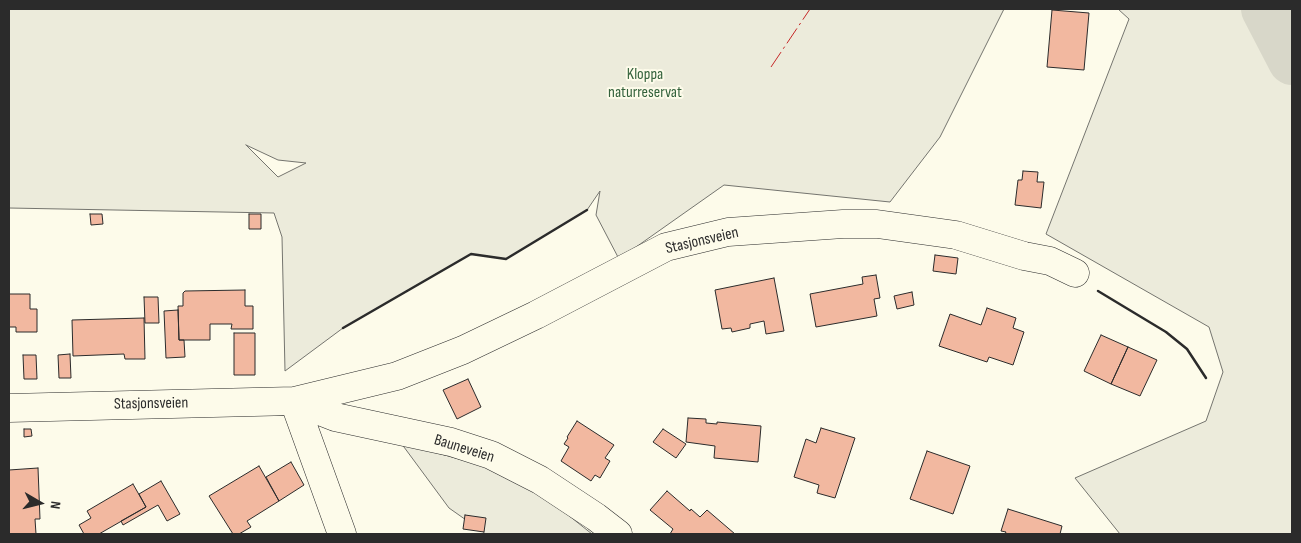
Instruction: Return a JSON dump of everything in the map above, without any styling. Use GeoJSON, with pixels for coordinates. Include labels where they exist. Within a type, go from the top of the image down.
{"type":"FeatureCollection","features":[{"type":"Feature","properties":{"kind":"street","name":"Stasjonsveien"},"geometry":{"type":"LineString","coordinates":[[9,408],[294,401],[398,376],[463,350],[536,315],[666,246],[728,232],[843,224],[877,224],[956,235],[1024,256],[1050,261],[1075,272]]}},
{"type":"Feature","properties":{"kind":"street"},"geometry":{"type":"LineString","coordinates":[[294,401],[342,534]]}},
{"type":"Feature","properties":{"kind":"street","name":"Bauneveien"},"geometry":{"type":"LineString","coordinates":[[294,401],[335,417],[450,442],[492,455],[540,480],[618,534]]}},
{"type":"Feature","properties":{"kind":"green space","name":"Kloppa naturreservat"},"geometry":{"type":"Polygon","coordinates":[[[9,9],[1004,9],[940,137],[890,202],[724,185],[619,259],[596,215],[600,191],[587,210],[506,259],[471,254],[343,328],[285,371],[282,237],[274,213],[9,208],[9,9]],[[246,145],[278,177],[306,163],[278,160],[246,145]]]}},
{"type":"Feature","properties":{"kind":"green space"},"geometry":{"type":"Polygon","coordinates":[[[1118,9],[1292,9],[1292,534],[1120,534],[1075,478],[1206,421],[1223,372],[1209,327],[1046,234],[1129,19],[1118,9]]]}},
{"type":"Feature","properties":{"kind":"green space"},"geometry":{"type":"Polygon","coordinates":[[[401,443],[481,465],[538,491],[592,534],[486,534],[449,508],[401,443]]]}},
{"type":"Feature","properties":{"kind":"building"},"geometry":{"type":"Polygon","coordinates":[[[1052,10],[1089,13],[1084,70],[1047,67],[1052,10]]]}},
{"type":"Feature","properties":{"kind":"building"},"geometry":{"type":"Polygon","coordinates":[[[1023,171],[1038,172],[1037,182],[1044,182],[1041,208],[1015,205],[1018,180],[1022,180],[1023,171]]]}},
{"type":"Feature","properties":{"kind":"building"},"geometry":{"type":"Polygon","coordinates":[[[90,214],[102,214],[103,224],[91,225],[90,214]]]}},
{"type":"Feature","properties":{"kind":"building"},"geometry":{"type":"Polygon","coordinates":[[[249,214],[261,214],[261,229],[249,229],[249,214]]]}},
{"type":"Feature","properties":{"kind":"building"},"geometry":{"type":"Polygon","coordinates":[[[935,255],[958,258],[956,274],[933,271],[935,255]]]}},
{"type":"Feature","properties":{"kind":"building"},"geometry":{"type":"Polygon","coordinates":[[[876,275],[880,298],[874,299],[877,316],[816,327],[810,294],[863,284],[862,277],[876,275]]]}},
{"type":"Feature","properties":{"kind":"building"},"geometry":{"type":"Polygon","coordinates":[[[774,278],[784,331],[766,334],[764,321],[750,324],[750,328],[732,332],[731,328],[722,329],[715,290],[774,278]]]}},
{"type":"Feature","properties":{"kind":"building"},"geometry":{"type":"Polygon","coordinates":[[[245,290],[245,306],[253,306],[253,329],[231,329],[232,324],[210,324],[210,340],[179,340],[178,306],[183,306],[183,293],[185,291],[245,290]]]}},
{"type":"Feature","properties":{"kind":"building"},"geometry":{"type":"Polygon","coordinates":[[[912,292],[914,305],[897,309],[894,296],[912,292]]]}},
{"type":"Feature","properties":{"kind":"building"},"geometry":{"type":"Polygon","coordinates":[[[9,294],[30,294],[30,309],[37,309],[37,332],[16,332],[16,327],[9,327],[9,294]]]}},
{"type":"Feature","properties":{"kind":"building"},"geometry":{"type":"Polygon","coordinates":[[[144,297],[158,297],[159,323],[145,323],[144,297]]]}},
{"type":"Feature","properties":{"kind":"building"},"geometry":{"type":"Polygon","coordinates":[[[987,308],[1016,318],[1013,328],[1024,332],[1013,365],[989,357],[987,362],[939,346],[950,314],[981,325],[987,308]]]}},
{"type":"Feature","properties":{"kind":"building"},"geometry":{"type":"Polygon","coordinates":[[[178,310],[179,340],[184,340],[185,357],[166,358],[164,311],[178,310]]]}},
{"type":"Feature","properties":{"kind":"building"},"geometry":{"type":"Polygon","coordinates":[[[144,318],[145,359],[125,359],[124,354],[73,356],[72,320],[144,318]]]}},
{"type":"Feature","properties":{"kind":"building"},"geometry":{"type":"Polygon","coordinates":[[[234,333],[255,333],[255,375],[234,375],[234,333]]]}},
{"type":"Feature","properties":{"kind":"building"},"geometry":{"type":"Polygon","coordinates":[[[1101,335],[1128,347],[1111,384],[1084,371],[1101,335]]]}},
{"type":"Feature","properties":{"kind":"building"},"geometry":{"type":"Polygon","coordinates":[[[1128,347],[1157,360],[1140,396],[1111,384],[1128,347]]]}},
{"type":"Feature","properties":{"kind":"building"},"geometry":{"type":"Polygon","coordinates":[[[70,354],[71,378],[59,378],[58,355],[70,354]]]}},
{"type":"Feature","properties":{"kind":"building"},"geometry":{"type":"Polygon","coordinates":[[[23,355],[36,355],[37,379],[24,379],[23,355]]]}},
{"type":"Feature","properties":{"kind":"building"},"geometry":{"type":"Polygon","coordinates":[[[468,379],[481,407],[457,419],[443,390],[468,379]]]}},
{"type":"Feature","properties":{"kind":"building"},"geometry":{"type":"Polygon","coordinates":[[[688,418],[706,419],[706,423],[717,424],[717,422],[761,426],[758,462],[714,458],[715,446],[686,442],[688,418]]]}},
{"type":"Feature","properties":{"kind":"building"},"geometry":{"type":"Polygon","coordinates":[[[577,421],[614,445],[605,458],[610,461],[600,478],[595,475],[591,481],[561,461],[569,447],[564,444],[577,421]]]}},
{"type":"Feature","properties":{"kind":"building"},"geometry":{"type":"Polygon","coordinates":[[[821,428],[855,438],[835,498],[817,493],[819,485],[794,477],[806,439],[816,443],[821,428]]]}},
{"type":"Feature","properties":{"kind":"building"},"geometry":{"type":"Polygon","coordinates":[[[24,429],[31,429],[32,436],[24,437],[24,429]]]}},
{"type":"Feature","properties":{"kind":"building"},"geometry":{"type":"Polygon","coordinates":[[[663,429],[686,444],[676,458],[653,442],[663,429]]]}},
{"type":"Feature","properties":{"kind":"building"},"geometry":{"type":"Polygon","coordinates":[[[927,451],[970,466],[953,514],[910,499],[927,451]]]}},
{"type":"Feature","properties":{"kind":"building"},"geometry":{"type":"Polygon","coordinates":[[[291,462],[304,485],[279,501],[266,477],[291,462]]]}},
{"type":"Feature","properties":{"kind":"building"},"geometry":{"type":"Polygon","coordinates":[[[259,466],[279,501],[247,521],[251,527],[239,534],[233,534],[209,496],[259,466]]]}},
{"type":"Feature","properties":{"kind":"building"},"geometry":{"type":"Polygon","coordinates":[[[38,468],[40,519],[35,519],[36,534],[9,534],[9,470],[38,468]]]}},
{"type":"Feature","properties":{"kind":"building"},"geometry":{"type":"Polygon","coordinates":[[[161,481],[180,514],[167,521],[158,505],[123,525],[121,521],[146,507],[139,494],[161,481]]]}},
{"type":"Feature","properties":{"kind":"building"},"geometry":{"type":"Polygon","coordinates":[[[133,484],[146,507],[99,534],[84,534],[79,525],[91,518],[87,511],[133,484]]]}},
{"type":"Feature","properties":{"kind":"building"},"geometry":{"type":"Polygon","coordinates":[[[667,491],[700,517],[707,510],[735,534],[670,534],[673,529],[650,510],[667,491]]]}},
{"type":"Feature","properties":{"kind":"building"},"geometry":{"type":"Polygon","coordinates":[[[1008,509],[1062,526],[1060,534],[1005,534],[1006,532],[1001,531],[1008,509]]]}},
{"type":"Feature","properties":{"kind":"building"},"geometry":{"type":"Polygon","coordinates":[[[465,515],[486,518],[484,532],[463,529],[465,515]]]}},
{"type":"Feature","properties":{"kind":"waterway"},"geometry":{"type":"LineString","coordinates":[[1265,9],[1292,61]]}},
{"type":"Feature","properties":{"kind":"wall"},"geometry":{"type":"LineString","coordinates":[[343,328],[471,254],[506,259],[587,210]]}},
{"type":"Feature","properties":{"kind":"wall"},"geometry":{"type":"LineString","coordinates":[[1098,291],[1166,332],[1187,349],[1206,378]]}},
{"type":"Feature","properties":{"kind":"power"},"geometry":{"type":"LineString","coordinates":[[771,67],[810,9]]}}]}
